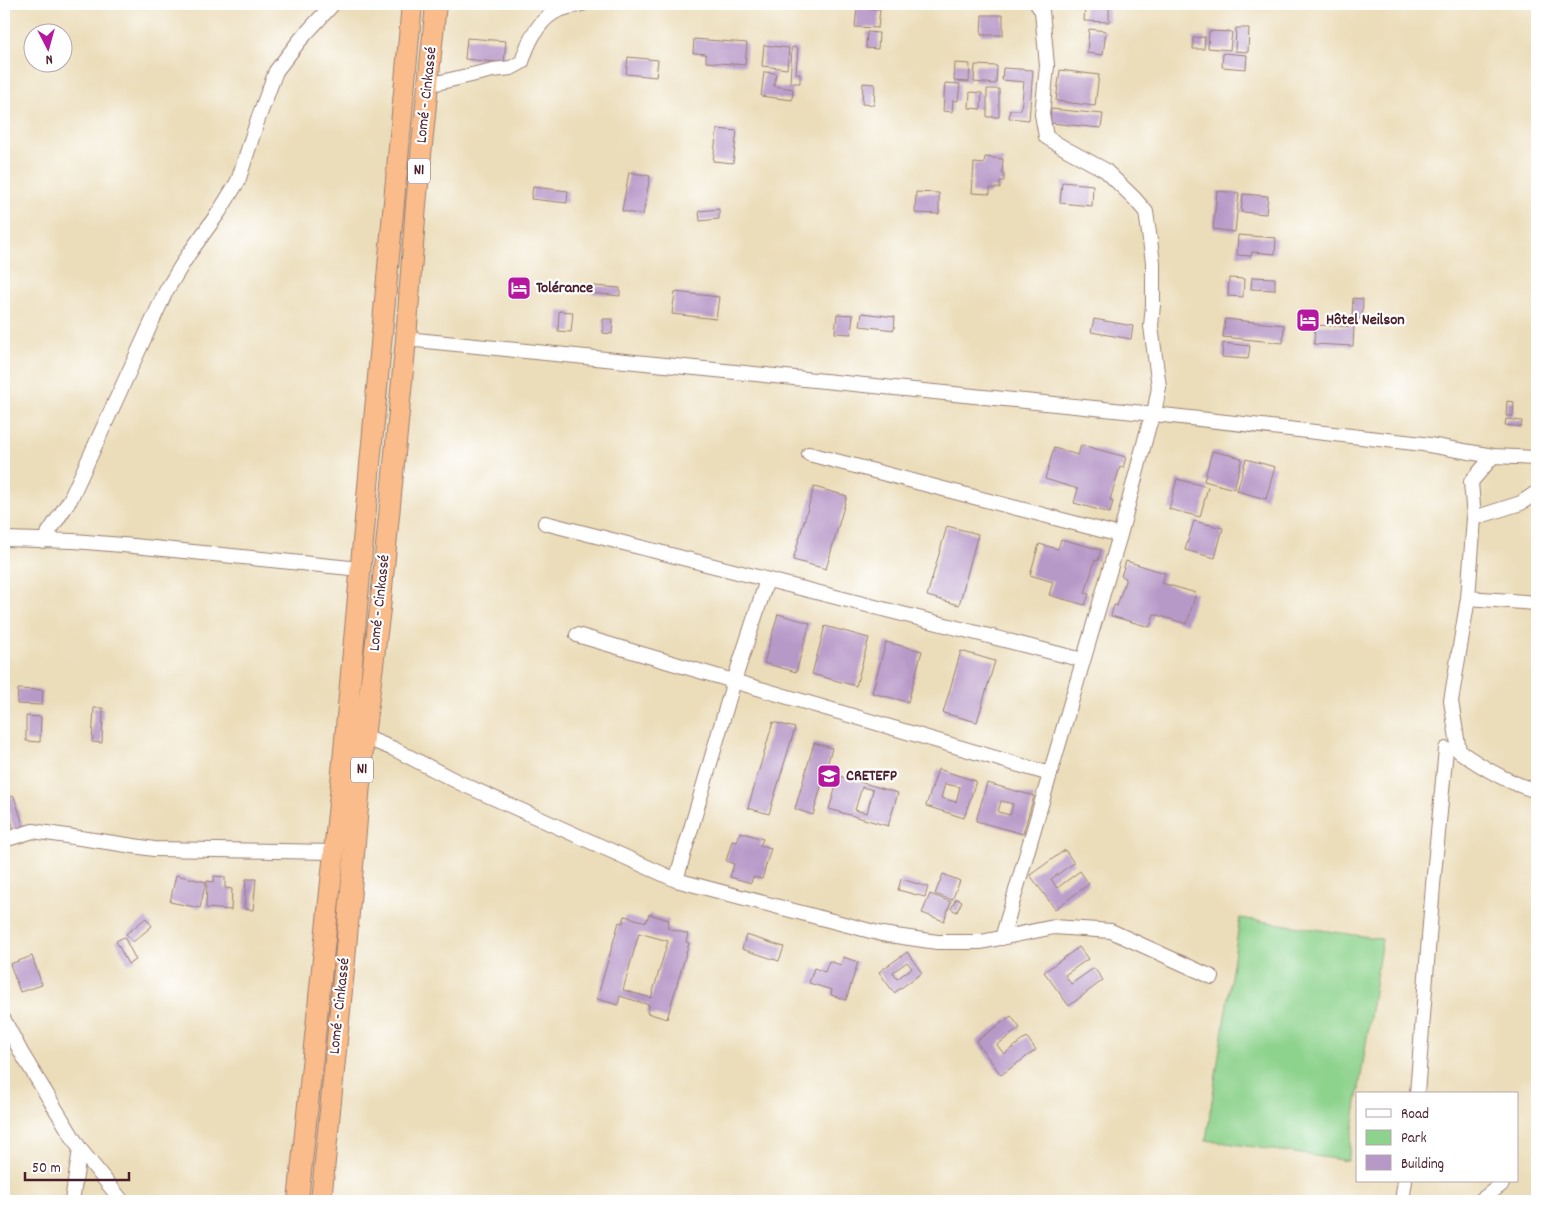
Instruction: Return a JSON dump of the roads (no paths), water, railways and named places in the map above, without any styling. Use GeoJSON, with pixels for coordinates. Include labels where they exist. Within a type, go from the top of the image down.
{"type":"FeatureCollection","features":[{"type":"Feature","properties":{"kind":"highway","name":"Lomé - Cinkassé"},"geometry":{"type":"LineString","coordinates":[[321,1201],[347,940],[360,569],[412,4]]}},
{"type":"Feature","properties":{"kind":"highway","name":"Lomé - Cinkassé"},"geometry":{"type":"LineString","coordinates":[[298,1201],[334,852],[380,609],[436,4]]}},
{"type":"Feature","properties":{"kind":"street"},"geometry":{"type":"LineString","coordinates":[[43,541],[70,500],[166,291],[238,181],[276,71],[300,40],[333,4]]}},
{"type":"Feature","properties":{"kind":"street"},"geometry":{"type":"LineString","coordinates":[[428,85],[493,70],[511,68],[522,62],[526,49],[542,21],[554,13],[582,4]]}},
{"type":"Feature","properties":{"kind":"street"},"geometry":{"type":"LineString","coordinates":[[1002,938],[1120,535],[1149,425],[1154,414],[1159,387],[1151,326],[1154,304],[1153,262],[1146,212],[1104,170],[1046,136],[1042,114],[1047,66],[1042,11],[1037,4]]}},
{"type":"Feature","properties":{"kind":"street"},"geometry":{"type":"LineString","coordinates":[[406,339],[1154,414],[1423,444],[1493,456],[1537,458]]}},
{"type":"Feature","properties":{"kind":"street"},"geometry":{"type":"LineString","coordinates":[[809,454],[1120,535]]}},
{"type":"Feature","properties":{"kind":"street"},"geometry":{"type":"LineString","coordinates":[[1493,456],[1471,482],[1474,518],[1468,598],[1451,701],[1459,751],[1484,768],[1523,787],[1537,791]]}},
{"type":"Feature","properties":{"kind":"street"},"geometry":{"type":"LineString","coordinates":[[1474,518],[1521,503],[1537,492]]}},
{"type":"Feature","properties":{"kind":"street"},"geometry":{"type":"LineString","coordinates":[[545,523],[1083,660]]}},
{"type":"Feature","properties":{"kind":"street"},"geometry":{"type":"LineString","coordinates":[[4,539],[74,541],[134,546],[360,569]]}},
{"type":"Feature","properties":{"kind":"street"},"geometry":{"type":"LineString","coordinates":[[676,880],[734,681],[767,580]]}},
{"type":"Feature","properties":{"kind":"street"},"geometry":{"type":"LineString","coordinates":[[1468,598],[1537,603]]}},
{"type":"Feature","properties":{"kind":"street"},"geometry":{"type":"LineString","coordinates":[[577,635],[1050,774]]}},
{"type":"Feature","properties":{"kind":"street"},"geometry":{"type":"LineString","coordinates":[[355,736],[394,748],[458,782],[676,880],[882,934],[938,942],[981,942],[1054,928],[1112,931],[1212,977]]}},
{"type":"Feature","properties":{"kind":"street"},"geometry":{"type":"LineString","coordinates":[[1417,1092],[1433,885],[1446,749]]}},
{"type":"Feature","properties":{"kind":"street"},"geometry":{"type":"LineString","coordinates":[[4,840],[34,832],[154,849],[334,852]]}},
{"type":"Feature","properties":{"kind":"street"},"geometry":{"type":"LineString","coordinates":[[4,1020],[22,1054],[80,1149],[122,1201]]}},
{"type":"Feature","properties":{"kind":"street"},"geometry":{"type":"LineString","coordinates":[[72,1201],[80,1149]]}},
{"type":"Feature","properties":{"kind":"street"},"geometry":{"type":"LineString","coordinates":[[1402,1201],[1405,1182]]}},
{"type":"Feature","properties":{"kind":"street"},"geometry":{"type":"LineString","coordinates":[[1480,1201],[1502,1184]]}},
{"type":"Feature","properties":{"kind":"place","name":"Tolérance"},"geometry":{"type":"Point","coordinates":[519,288]}},
{"type":"Feature","properties":{"kind":"place","name":"Hôtel Neilson"},"geometry":{"type":"Point","coordinates":[1308,320]}},
{"type":"Feature","properties":{"kind":"place","name":"CRETEFP"},"geometry":{"type":"Point","coordinates":[829,776]}}]}
